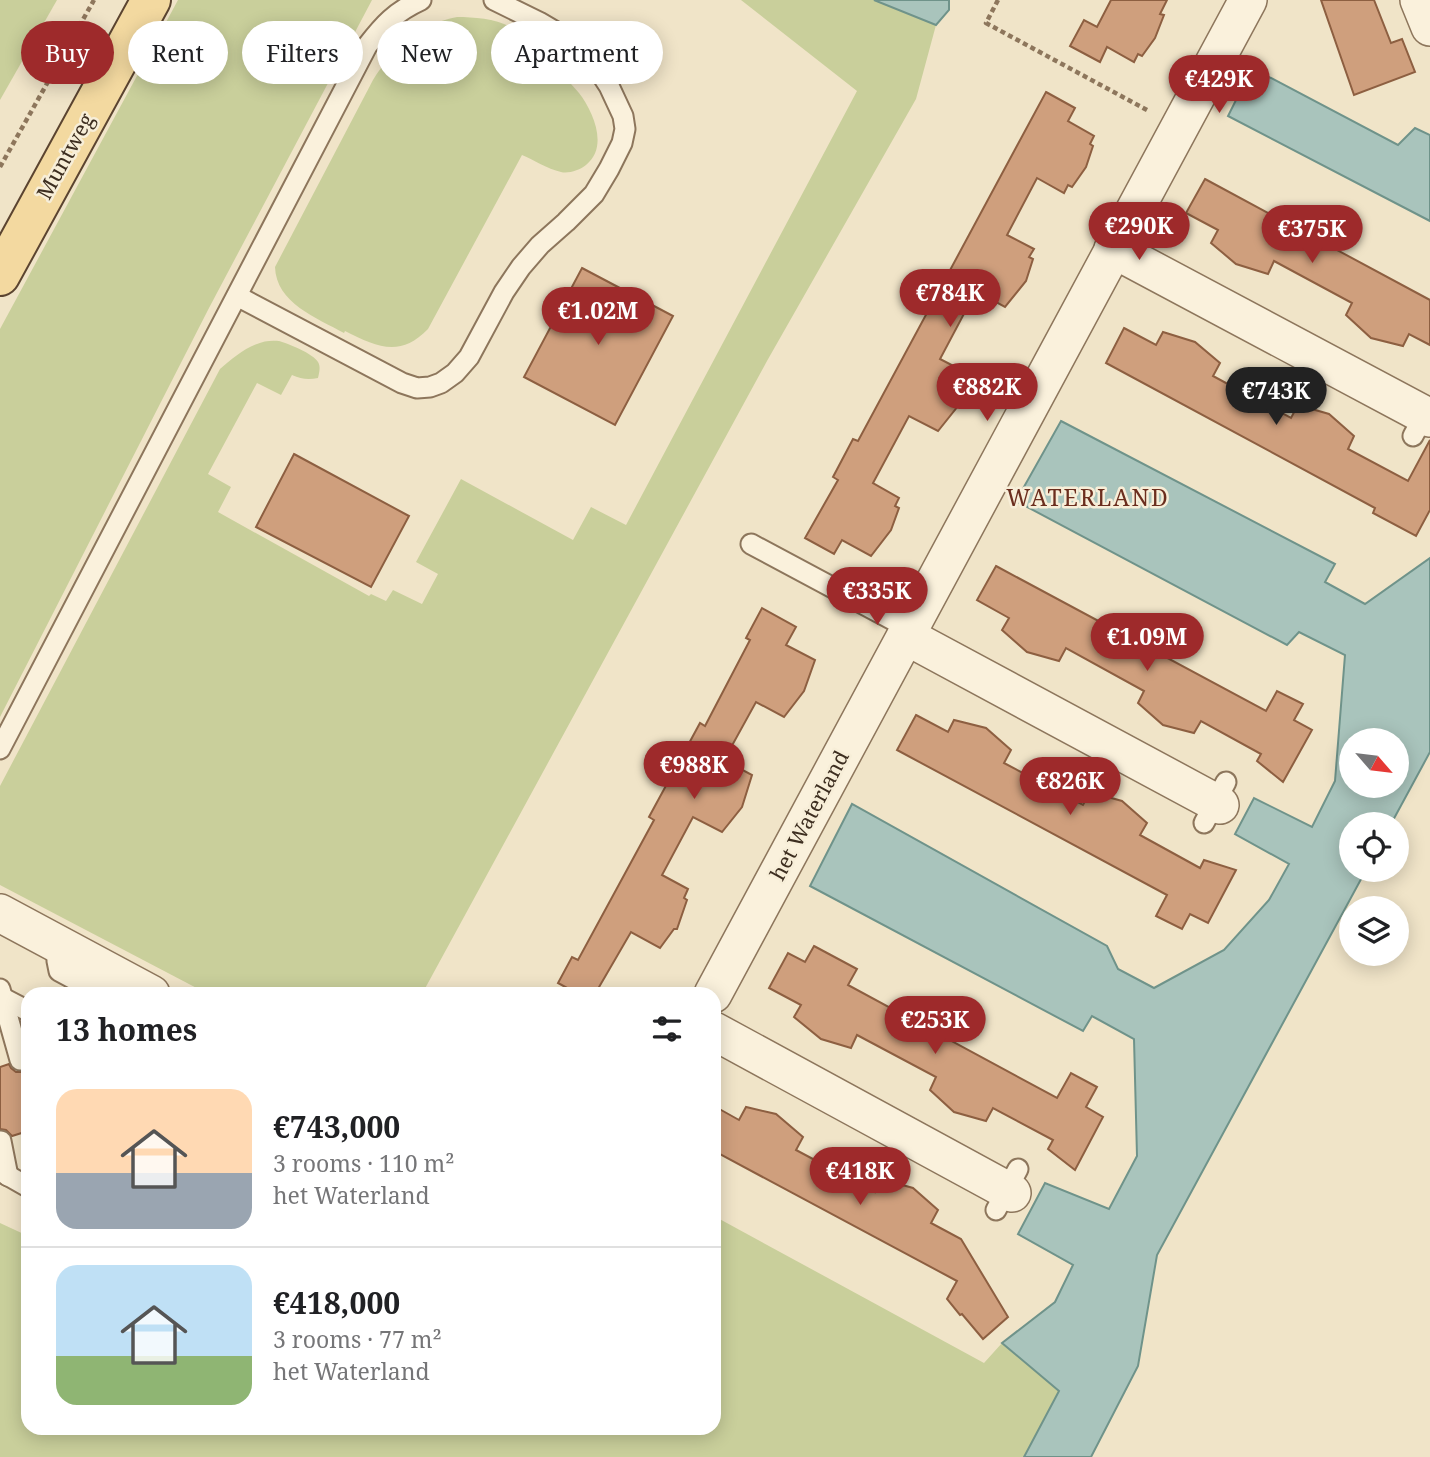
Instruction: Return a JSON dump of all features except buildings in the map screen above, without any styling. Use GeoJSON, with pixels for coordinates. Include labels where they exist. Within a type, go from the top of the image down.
{"type":"FeatureCollection","features":[{"type":"Feature","properties":{"kind":"main road","name":"Muntweg"},"geometry":{"type":"LineString","coordinates":[[0,276],[151,0]]}},
{"type":"Feature","properties":{"kind":"street","name":"het Waterland"},"geometry":{"type":"LineString","coordinates":[[717,987],[1248,0]]}},
{"type":"Feature","properties":{"kind":"street"},"geometry":{"type":"LineString","coordinates":[[1419,0],[1430,27]]}},
{"type":"Feature","properties":{"kind":"street"},"geometry":{"type":"LineString","coordinates":[[1114,249],[1424,418]]}},
{"type":"Feature","properties":{"kind":"street"},"geometry":{"type":"LineString","coordinates":[[908,632],[1216,803]]}},
{"type":"Feature","properties":{"kind":"street"},"geometry":{"type":"LineString","coordinates":[[0,912],[138,987]]}},
{"type":"Feature","properties":{"kind":"street"},"geometry":{"type":"LineString","coordinates":[[721,1035],[1008,1191]]}},
{"type":"Feature","properties":{"kind":"lane"},"geometry":{"type":"LineString","coordinates":[[0,749],[367,46],[383,24],[402,9],[421,0]]}},
{"type":"Feature","properties":{"kind":"lane"},"geometry":{"type":"LineString","coordinates":[[237,296],[402,383],[417,388],[441,383],[455,373],[469,357],[504,292],[521,267],[540,245],[594,194],[622,143],[625,130],[623,116],[609,86],[592,60],[578,45],[494,0]]}},
{"type":"Feature","properties":{"kind":"lane"},"geometry":{"type":"LineString","coordinates":[[751,544],[908,632]]}},
{"type":"Feature","properties":{"kind":"lane"},"geometry":{"type":"LineString","coordinates":[[57,943],[59,971],[89,987]]}},
{"type":"Feature","properties":{"kind":"lane"},"geometry":{"type":"LineString","coordinates":[[1,993],[21,1006]]}},
{"type":"Feature","properties":{"kind":"lane"},"geometry":{"type":"LineString","coordinates":[[1,993],[20,1060]]}},
{"type":"Feature","properties":{"kind":"lane"},"geometry":{"type":"LineString","coordinates":[[1,1142],[4,1174],[21,1183]]}},
{"type":"Feature","properties":{"kind":"path"},"geometry":{"type":"LineString","coordinates":[[0,167],[94,0]]}},
{"type":"Feature","properties":{"kind":"path"},"geometry":{"type":"LineString","coordinates":[[998,0],[986,23],[1147,110]]}},
{"type":"Feature","properties":{"kind":"green space"},"geometry":{"type":"Polygon","coordinates":[[[0,0],[57,0],[45,21],[21,21],[21,63],[0,100],[0,0]]]}},
{"type":"Feature","properties":{"kind":"green space"},"geometry":{"type":"Polygon","coordinates":[[[178,0],[372,0],[361,21],[242,21],[242,84],[328,84],[209,308],[0,717],[0,329],[133,84],[228,84],[228,21],[167,21],[178,0]]]}},
{"type":"Feature","properties":{"kind":"green space"},"geometry":{"type":"Polygon","coordinates":[[[741,0],[874,0],[936,25],[916,99],[767,361],[426,987],[195,987],[0,885],[0,786],[220,369],[237,355],[265,341],[283,342],[316,359],[319,364],[318,378],[305,379],[292,375],[281,395],[257,383],[208,474],[231,487],[218,512],[369,596],[371,594],[386,601],[393,590],[422,604],[438,574],[416,562],[461,479],[573,540],[591,507],[626,525],[857,91],[741,0]]]}},
{"type":"Feature","properties":{"kind":"green space"},"geometry":{"type":"Polygon","coordinates":[[[457,17],[494,21],[491,21],[491,84],[571,84],[593,119],[598,139],[597,149],[586,165],[567,172],[551,169],[522,155],[428,329],[408,344],[388,347],[368,342],[345,331],[344,333],[300,308],[282,290],[275,267],[377,74],[377,84],[477,84],[477,21],[441,21],[457,17]]]}},
{"type":"Feature","properties":{"kind":"green space"},"geometry":{"type":"Polygon","coordinates":[[[721,1220],[984,1363],[1002,1343],[1059,1391],[1024,1457],[0,1457],[0,1223],[21,1233],[21,1435],[721,1435],[721,1220]]]}},
{"type":"Feature","properties":{"kind":"water"},"geometry":{"type":"Polygon","coordinates":[[[874,0],[949,0],[949,10],[936,25],[874,0]]]}},
{"type":"Feature","properties":{"kind":"water"},"geometry":{"type":"Polygon","coordinates":[[[1252,68],[1398,145],[1415,128],[1430,135],[1430,221],[1228,116],[1252,68]]]}},
{"type":"Feature","properties":{"kind":"water"},"geometry":{"type":"Polygon","coordinates":[[[1061,421],[1335,564],[1325,582],[1365,604],[1430,558],[1430,752],[1409,791],[1409,728],[1339,728],[1345,655],[1299,632],[1287,645],[1016,501],[1061,421]]]}},
{"type":"Feature","properties":{"kind":"water"},"geometry":{"type":"Polygon","coordinates":[[[1339,731],[1339,798],[1405,798],[1398,812],[1339,812],[1339,882],[1359,882],[1352,896],[1339,896],[1339,920],[1157,1255],[1138,1366],[1091,1457],[1024,1457],[1059,1391],[1002,1343],[1055,1302],[1073,1265],[1018,1234],[1045,1183],[1109,1209],[1137,1156],[1134,1039],[1092,1016],[1083,1031],[810,886],[852,804],[1107,946],[1118,969],[1154,988],[1224,950],[1269,900],[1289,864],[1235,834],[1254,798],[1312,827],[1335,781],[1339,731]]]}},
{"type":"Feature","properties":{"kind":"district","name":"WATERLAND"},"geometry":{"type":"Point","coordinates":[1088,497]}}]}
